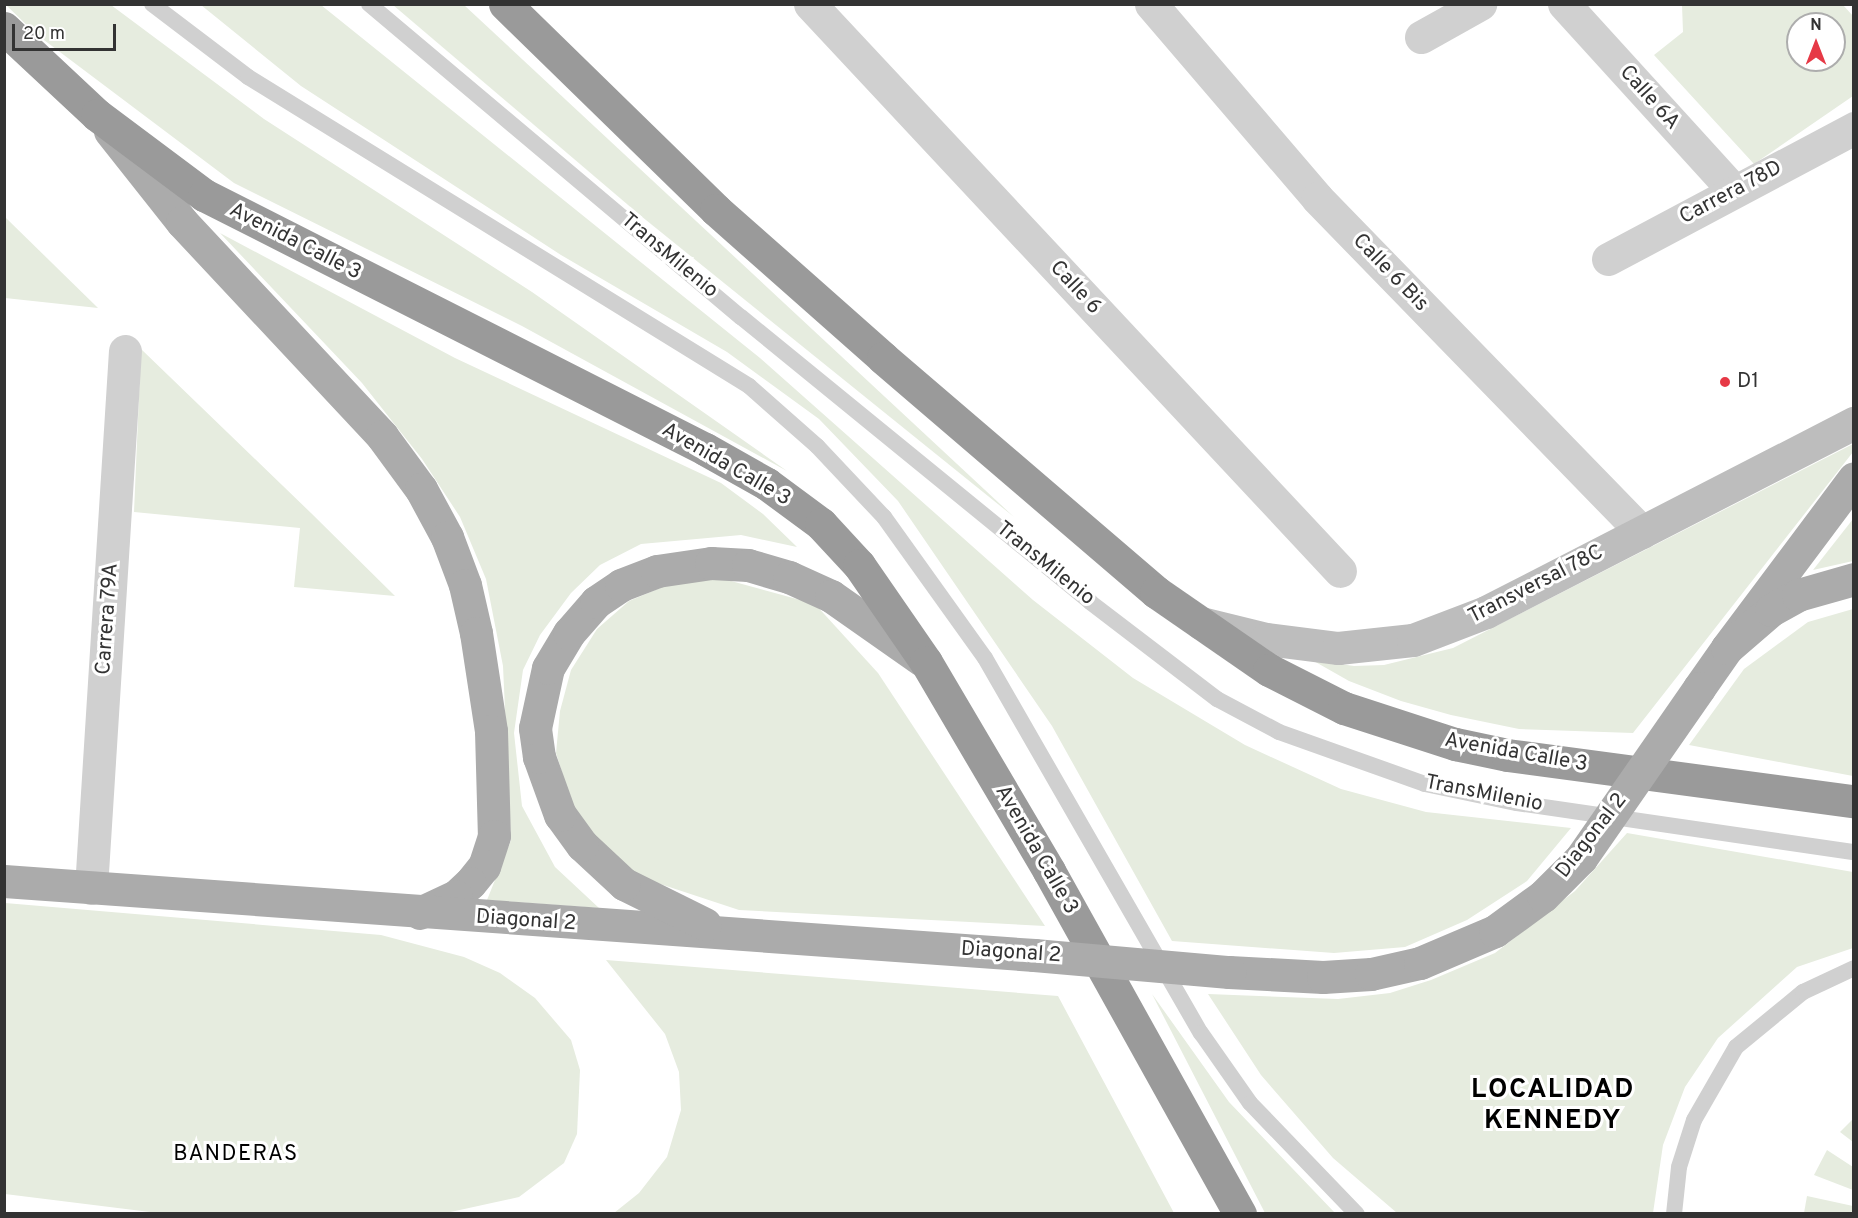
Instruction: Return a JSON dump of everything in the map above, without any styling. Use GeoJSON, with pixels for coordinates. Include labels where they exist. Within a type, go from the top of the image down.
{"type":"FeatureCollection","features":[{"type":"Feature","properties":{"kind":"highway","name":"Avenida Calle 3"},"geometry":{"type":"LineString","coordinates":[[505,4],[716,210],[883,358],[1194,621],[1303,689],[1344,708],[1455,744],[1517,757],[1854,801]]}},
{"type":"Feature","properties":{"kind":"highway","name":"Avenida Calle 3"},"geometry":{"type":"LineString","coordinates":[[4,28],[97,115],[204,195],[583,386],[766,484],[821,524],[859,565],[927,663],[1049,871],[1240,1214]]}},
{"type":"Feature","properties":{"kind":"main road"},"geometry":{"type":"LineString","coordinates":[[97,115],[182,222],[382,436],[421,489],[447,537],[465,585],[476,633],[491,731],[494,836],[484,866],[470,883],[456,896],[418,914]]}},
{"type":"Feature","properties":{"kind":"main road"},"geometry":{"type":"LineString","coordinates":[[1727,648],[1854,478]]}},
{"type":"Feature","properties":{"kind":"main road"},"geometry":{"type":"LineString","coordinates":[[728,934],[624,885],[582,845],[560,815],[539,757],[535,728],[548,668],[569,633],[596,602],[621,585],[657,571],[711,563],[748,565],[789,576],[831,596],[927,663]]}},
{"type":"Feature","properties":{"kind":"main road","name":"Diagonal 2"},"geometry":{"type":"LineString","coordinates":[[4,882],[418,914],[1034,954],[1229,972],[1323,977],[1371,974],[1420,963],[1495,931],[1543,896],[1581,858],[1727,648],[1752,624],[1798,595],[1854,579]]}},
{"type":"Feature","properties":{"kind":"street","name":"Calle 6 Bis"},"geometry":{"type":"LineString","coordinates":[[1151,4],[1317,198],[1642,532]]}},
{"type":"Feature","properties":{"kind":"street"},"geometry":{"type":"LineString","coordinates":[[1421,37],[1480,4]]}},
{"type":"Feature","properties":{"kind":"street","name":"Calle 6A"},"geometry":{"type":"LineString","coordinates":[[1564,4],[1734,191]]}},
{"type":"Feature","properties":{"kind":"street","name":"Calle 6"},"geometry":{"type":"LineString","coordinates":[[822,8],[1340,571]]}},
{"type":"Feature","properties":{"kind":"street","name":"Carrera 78D"},"geometry":{"type":"LineString","coordinates":[[1608,259],[1854,128]]}},
{"type":"Feature","properties":{"kind":"street","name":"Carrera 79A"},"geometry":{"type":"LineString","coordinates":[[91,888],[124,351]]}},
{"type":"Feature","properties":{"kind":"street","name":"Transversal 78C"},"geometry":{"type":"LineString","coordinates":[[1194,621],[1266,639],[1338,648],[1413,640],[1486,612],[1854,423]]}},
{"type":"Feature","properties":{"kind":"lane"},"geometry":{"type":"LineString","coordinates":[[152,4],[248,77],[749,386],[817,446],[884,517],[985,658],[1207,1042],[1250,1103],[1357,1214]]}},
{"type":"Feature","properties":{"kind":"lane","name":"TransMilenio"},"geometry":{"type":"LineString","coordinates":[[369,4],[751,324],[1090,602],[1217,699],[1279,732],[1425,784],[1517,802],[1854,852]]}},
{"type":"Feature","properties":{"kind":"lane"},"geometry":{"type":"LineString","coordinates":[[1674,1214],[1679,1167],[1694,1120],[1736,1047],[1803,992],[1854,968]]}},
{"type":"Feature","properties":{"kind":"shaded area"},"geometry":{"type":"Polygon","coordinates":[[[6,5],[111,5],[264,119],[532,292],[787,471],[522,326],[234,183],[36,34],[6,5]]]}},
{"type":"Feature","properties":{"kind":"shaded area"},"geometry":{"type":"Polygon","coordinates":[[[201,5],[321,5],[760,358],[1033,600],[1133,678],[1245,745],[1341,789],[1426,812],[1571,828],[1527,881],[1467,920],[1405,947],[1334,953],[1172,941],[1052,726],[898,501],[819,419],[727,352],[561,255],[301,86],[201,5]]]}},
{"type":"Feature","properties":{"kind":"shaded area"},"geometry":{"type":"Polygon","coordinates":[[[393,5],[464,5],[1014,517],[641,216],[393,5]]]}},
{"type":"Feature","properties":{"kind":"shaded area"},"geometry":{"type":"Polygon","coordinates":[[[1682,5],[1843,5],[1853,16],[1853,96],[1754,164],[1654,55],[1683,32],[1682,5]]]}},
{"type":"Feature","properties":{"kind":"shaded area"},"geometry":{"type":"Polygon","coordinates":[[[5,217],[98,308],[5,298],[5,217]]]}},
{"type":"Feature","properties":{"kind":"shaded area"},"geometry":{"type":"Polygon","coordinates":[[[220,233],[455,358],[721,483],[763,514],[797,547],[741,535],[641,544],[600,565],[571,593],[540,635],[523,670],[514,733],[522,806],[555,867],[599,908],[487,900],[511,840],[503,666],[486,579],[460,517],[422,459],[362,383],[220,233]]]}},
{"type":"Feature","properties":{"kind":"shaded area"},"geometry":{"type":"Polygon","coordinates":[[[141,349],[395,596],[294,587],[300,528],[134,512],[141,349]]]}},
{"type":"Feature","properties":{"kind":"shaded area"},"geometry":{"type":"Polygon","coordinates":[[[1853,444],[1853,452],[1633,733],[1519,729],[1451,715],[1401,701],[1349,681],[1312,660],[1354,666],[1384,665],[1453,648],[1853,444]]]}},
{"type":"Feature","properties":{"kind":"shaded area"},"geometry":{"type":"Polygon","coordinates":[[[1853,519],[1853,561],[1813,570],[1853,519]]]}},
{"type":"Feature","properties":{"kind":"shaded area"},"geometry":{"type":"Polygon","coordinates":[[[720,578],[815,604],[878,673],[1045,926],[739,910],[636,876],[577,820],[556,753],[560,711],[571,670],[597,629],[629,601],[670,584],[720,578]]]}},
{"type":"Feature","properties":{"kind":"shaded area"},"geometry":{"type":"Polygon","coordinates":[[[1853,609],[1853,776],[1689,745],[1744,669],[1808,622],[1853,609]]]}},
{"type":"Feature","properties":{"kind":"shaded area"},"geometry":{"type":"Polygon","coordinates":[[[1627,833],[1853,872],[1853,948],[1797,967],[1718,1038],[1685,1087],[1663,1145],[1653,1213],[1397,1213],[1333,1158],[1261,1075],[1208,994],[1338,999],[1390,993],[1431,980],[1495,953],[1575,891],[1627,833]]]}},
{"type":"Feature","properties":{"kind":"shaded area"},"geometry":{"type":"Polygon","coordinates":[[[5,903],[381,935],[464,957],[500,973],[535,998],[571,1040],[580,1070],[577,1134],[564,1163],[519,1197],[446,1213],[166,1214],[5,1194],[5,903]]]}},
{"type":"Feature","properties":{"kind":"shaded area"},"geometry":{"type":"Polygon","coordinates":[[[606,960],[1058,996],[1174,1213],[614,1213],[639,1193],[667,1157],[681,1110],[679,1072],[665,1034],[606,960]]]}},
{"type":"Feature","properties":{"kind":"shaded area"},"geometry":{"type":"Polygon","coordinates":[[[1152,994],[1229,1102],[1335,1213],[1265,1213],[1152,994]]]}},
{"type":"Feature","properties":{"kind":"shaded area"},"geometry":{"type":"Polygon","coordinates":[[[1853,1119],[1853,1142],[1840,1132],[1853,1119]]]}},
{"type":"Feature","properties":{"kind":"shaded area"},"geometry":{"type":"Polygon","coordinates":[[[1827,1150],[1853,1167],[1853,1190],[1814,1175],[1827,1150]]]}},
{"type":"Feature","properties":{"kind":"shaded area"},"geometry":{"type":"Polygon","coordinates":[[[1807,1196],[1853,1206],[1853,1213],[1804,1213],[1807,1196]]]}},
{"type":"Feature","properties":{"kind":"place","name":"D1"},"geometry":{"type":"Point","coordinates":[1725,382]}},
{"type":"Feature","properties":{"kind":"district","name":"LOCALIDAD KENNEDY"},"geometry":{"type":"Point","coordinates":[1553,1106]}},
{"type":"Feature","properties":{"kind":"district","name":"BANDERAS"},"geometry":{"type":"Point","coordinates":[236,1155]}}]}
